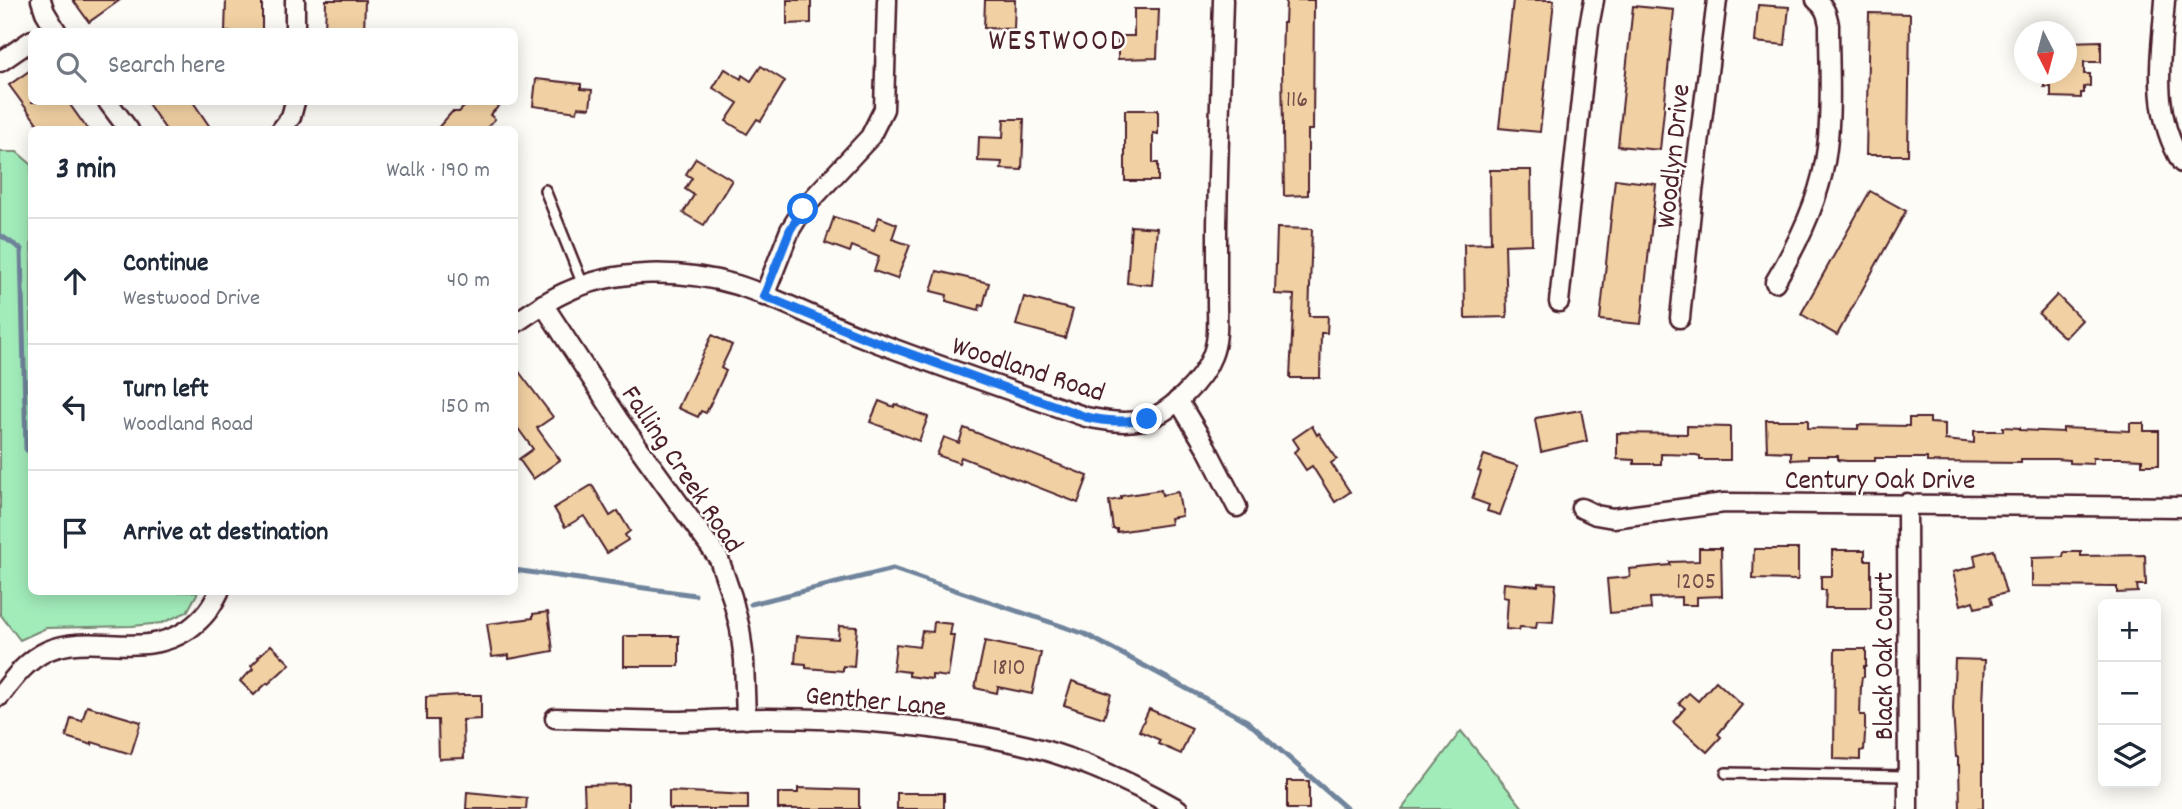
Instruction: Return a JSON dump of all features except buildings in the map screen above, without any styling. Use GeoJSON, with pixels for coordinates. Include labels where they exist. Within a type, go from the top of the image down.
{"type":"FeatureCollection","features":[{"type":"Feature","properties":{"kind":"street"},"geometry":{"type":"LineString","coordinates":[[41,0],[51,28]]}},
{"type":"Feature","properties":{"kind":"street"},"geometry":{"type":"LineString","coordinates":[[295,28],[296,0]]}},
{"type":"Feature","properties":{"kind":"street"},"geometry":{"type":"LineString","coordinates":[[764,296],[790,230],[803,209],[870,137],[884,108],[887,0]]}},
{"type":"Feature","properties":{"kind":"street","name":"Woodland Road"},"geometry":{"type":"LineString","coordinates":[[518,321],[542,304],[583,285],[635,275],[682,275],[738,285],[863,337],[1086,417],[1108,422],[1125,422],[1156,415],[1178,400],[1204,372],[1217,337],[1223,0]]}},
{"type":"Feature","properties":{"kind":"street"},"geometry":{"type":"LineString","coordinates":[[1559,302],[1594,0]]}},
{"type":"Feature","properties":{"kind":"street","name":"Woodlyn Drive"},"geometry":{"type":"LineString","coordinates":[[1680,318],[1717,0]]}},
{"type":"Feature","properties":{"kind":"street"},"geometry":{"type":"LineString","coordinates":[[1775,282],[1801,233],[1819,184],[1827,149],[1829,24],[1827,14],[1816,0]]}},
{"type":"Feature","properties":{"kind":"street"},"geometry":{"type":"LineString","coordinates":[[2165,0],[2160,86],[2162,112],[2169,138],[2182,163]]}},
{"type":"Feature","properties":{"kind":"street"},"geometry":{"type":"LineString","coordinates":[[0,62],[28,43]]}},
{"type":"Feature","properties":{"kind":"street"},"geometry":{"type":"LineString","coordinates":[[110,105],[126,126]]}},
{"type":"Feature","properties":{"kind":"street"},"geometry":{"type":"LineString","coordinates":[[284,126],[291,117],[294,105]]}},
{"type":"Feature","properties":{"kind":"street","name":"Falling Creek Road"},"geometry":{"type":"LineString","coordinates":[[542,304],[618,419],[719,559],[740,629],[746,719]]}},
{"type":"Feature","properties":{"kind":"street"},"geometry":{"type":"LineString","coordinates":[[1178,400],[1237,507]]}},
{"type":"Feature","properties":{"kind":"street","name":"Century Oak Drive"},"geometry":{"type":"LineString","coordinates":[[1581,508],[1596,515],[1613,518],[1724,503],[2182,507]]}},
{"type":"Feature","properties":{"kind":"street","name":"Black Oak Court"},"geometry":{"type":"LineString","coordinates":[[1907,503],[1908,809]]}},
{"type":"Feature","properties":{"kind":"street"},"geometry":{"type":"LineString","coordinates":[[0,696],[13,678],[47,652],[73,645],[99,643],[146,645],[180,635],[201,620],[218,595]]}},
{"type":"Feature","properties":{"kind":"street","name":"Genther Lane"},"geometry":{"type":"LineString","coordinates":[[555,718],[673,721],[746,719],[881,723],[933,728],[1051,752],[1102,772],[1178,809]]}},
{"type":"Feature","properties":{"kind":"lane"},"geometry":{"type":"LineString","coordinates":[[545,190],[583,285]]}},
{"type":"Feature","properties":{"kind":"lane"},"geometry":{"type":"LineString","coordinates":[[1726,773],[1908,776]]}},
{"type":"Feature","properties":{"kind":"green space"},"geometry":{"type":"Polygon","coordinates":[[[0,152],[17,152],[28,161],[28,595],[196,595],[187,612],[162,623],[46,628],[20,640],[0,614],[0,152]]]}},
{"type":"Feature","properties":{"kind":"green space"},"geometry":{"type":"Polygon","coordinates":[[[1461,731],[1524,809],[1402,809],[1461,731]]]}},
{"type":"Feature","properties":{"kind":"waterway"},"geometry":{"type":"LineString","coordinates":[[0,235],[21,249],[28,451]]}},
{"type":"Feature","properties":{"kind":"waterway"},"geometry":{"type":"LineString","coordinates":[[751,604],[893,569],[1085,634],[1247,721],[1347,809]]}},
{"type":"Feature","properties":{"kind":"waterway"},"geometry":{"type":"LineString","coordinates":[[518,571],[695,595]]}},
{"type":"Feature","properties":{"kind":"district","name":"WESTWOOD"},"geometry":{"type":"Point","coordinates":[1058,39]}},
{"type":"Feature","properties":{"kind":"route"},"geometry":{"type":"LineString","coordinates":[[803,209],[790,230],[764,296],[863,337],[1086,417],[1108,422],[1147,419]]}}]}
